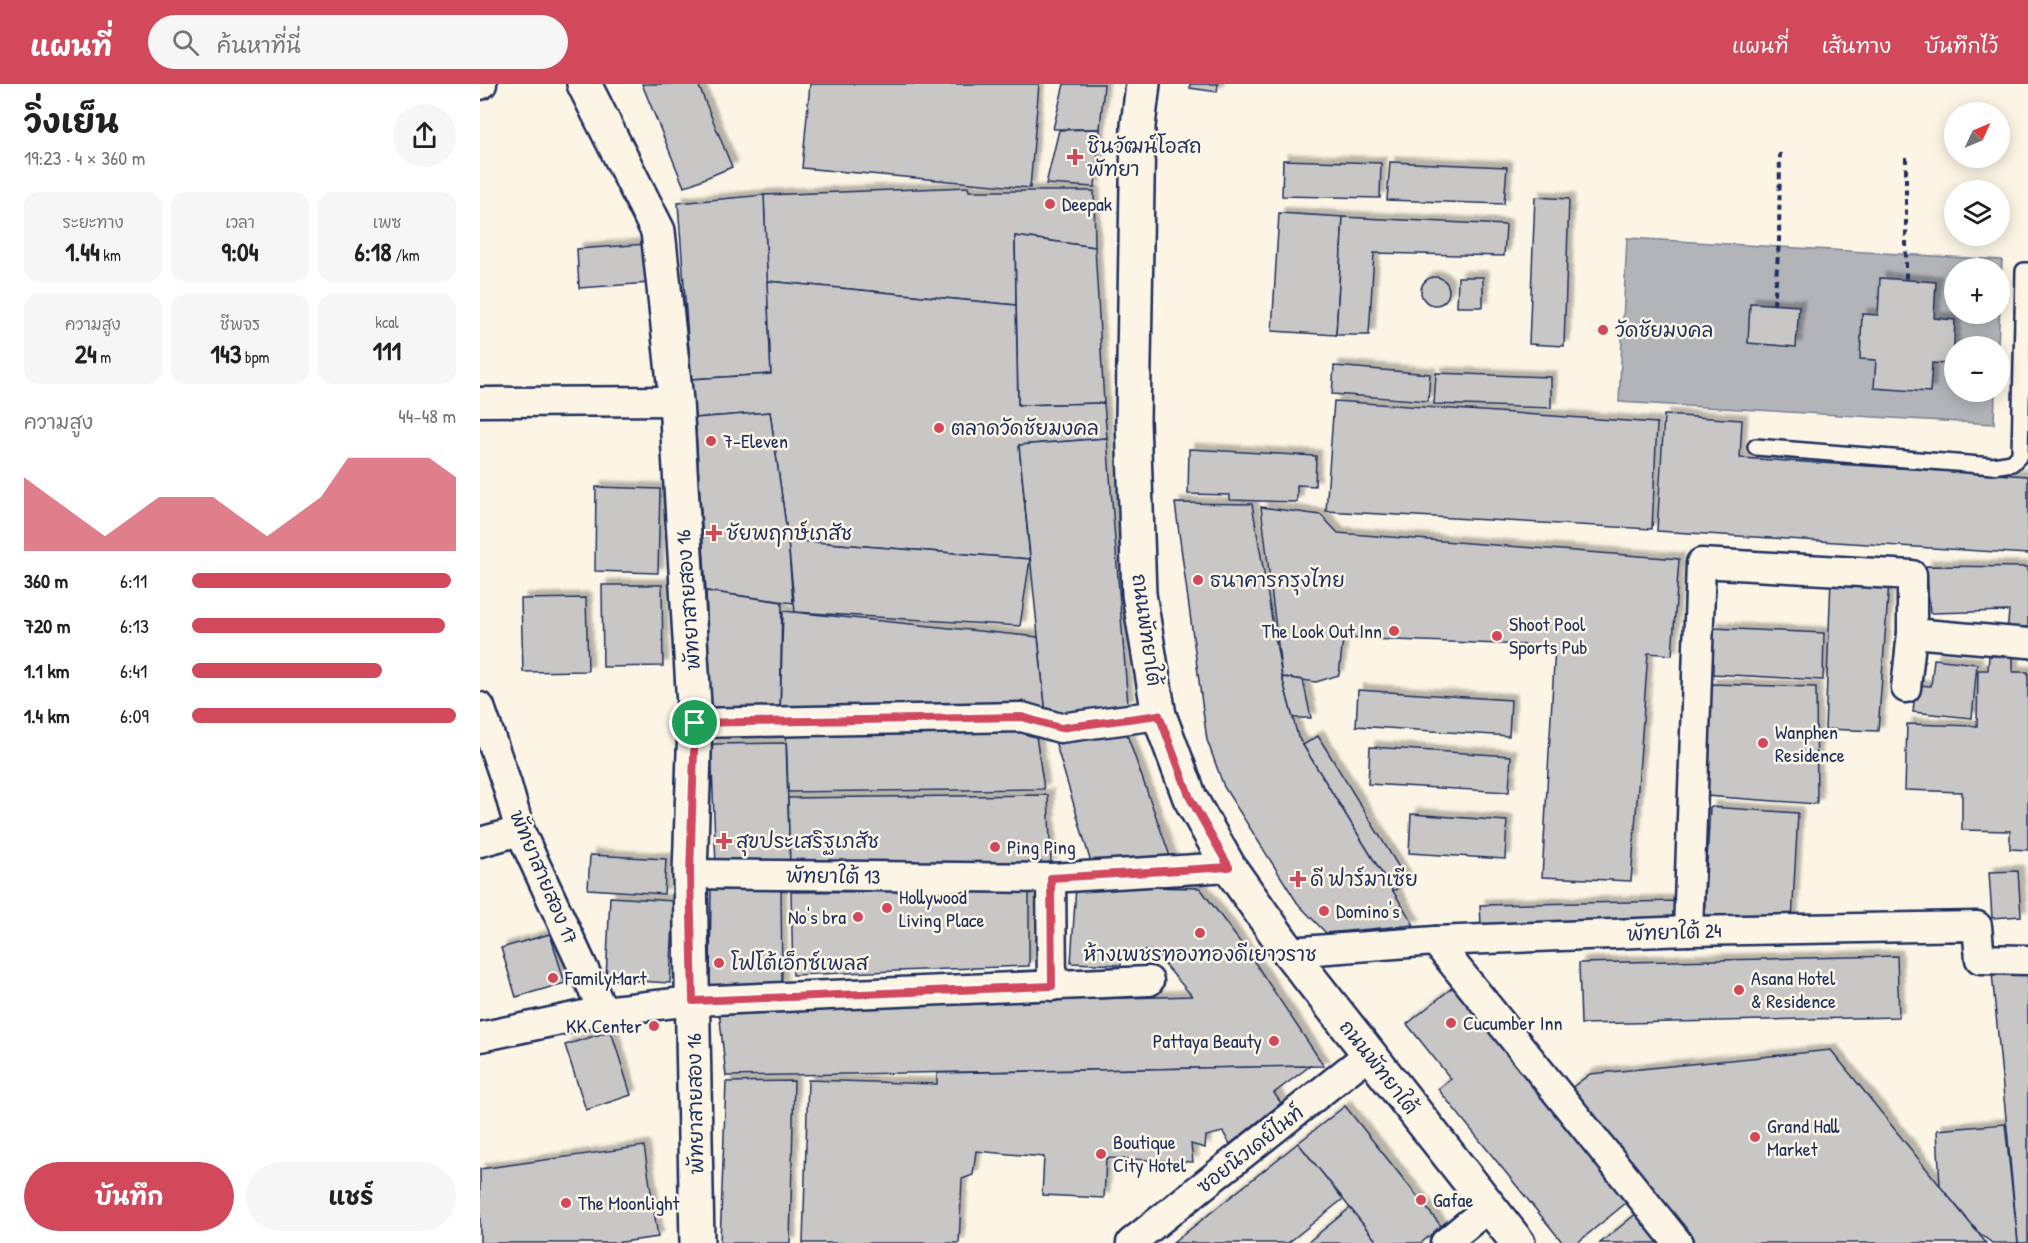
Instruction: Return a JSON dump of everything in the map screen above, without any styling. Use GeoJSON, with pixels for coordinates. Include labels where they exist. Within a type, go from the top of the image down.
{"type":"FeatureCollection","features":[{"type":"Feature","properties":{"kind":"main road","name":"พัทยาสายสอง 16"},"geometry":{"type":"LineString","coordinates":[[584,84],[658,231],[676,401],[695,723],[690,874],[697,1243]]}},
{"type":"Feature","properties":{"kind":"main road","name":"ถนนพัทยาใต้"},"geometry":{"type":"LineString","coordinates":[[1143,84],[1138,126],[1133,421],[1139,594],[1159,715],[1190,798],[1229,867],[1290,952],[1518,1243]]}},
{"type":"Feature","properties":{"kind":"street"},"geometry":{"type":"LineString","coordinates":[[480,402],[676,401]]}},
{"type":"Feature","properties":{"kind":"street"},"geometry":{"type":"LineString","coordinates":[[1688,930],[1701,563],[1912,575],[1912,633],[1906,688]]}},
{"type":"Feature","properties":{"kind":"street"},"geometry":{"type":"LineString","coordinates":[[1912,633],[2028,644]]}},
{"type":"Feature","properties":{"kind":"street","name":"พัทยาสายสอง 17"},"geometry":{"type":"LineString","coordinates":[[480,707],[520,831],[603,1011]]}},
{"type":"Feature","properties":{"kind":"street"},"geometry":{"type":"LineString","coordinates":[[695,723],[1022,717],[1060,728],[1159,715]]}},
{"type":"Feature","properties":{"kind":"street"},"geometry":{"type":"LineString","coordinates":[[480,842],[520,831]]}},
{"type":"Feature","properties":{"kind":"street","name":"พัทยาใต้ 13"},"geometry":{"type":"LineString","coordinates":[[690,874],[1051,878],[1229,867]]}},
{"type":"Feature","properties":{"kind":"street"},"geometry":{"type":"LineString","coordinates":[[1051,878],[1052,986]]}},
{"type":"Feature","properties":{"kind":"street","name":"พัทยาใต้ 24"},"geometry":{"type":"LineString","coordinates":[[1290,952],[1435,941],[1688,930],[1977,926],[1980,959],[2028,960]]}},
{"type":"Feature","properties":{"kind":"street"},"geometry":{"type":"LineString","coordinates":[[1435,941],[1678,1243]]}},
{"type":"Feature","properties":{"kind":"street"},"geometry":{"type":"LineString","coordinates":[[480,1037],[603,1011],[693,1001],[1149,981]]}},
{"type":"Feature","properties":{"kind":"street","name":"ซอยนิวเดย์ไนท์"},"geometry":{"type":"LineString","coordinates":[[1131,1243],[1369,1054]]}},
{"type":"Feature","properties":{"kind":"street"},"geometry":{"type":"LineString","coordinates":[[1445,1243],[1490,1207]]}},
{"type":"Feature","properties":{"kind":"lane"},"geometry":{"type":"LineString","coordinates":[[1756,447],[1993,466],[2012,463],[2020,455],[2024,271],[2028,271]]}},
{"type":"Feature","properties":{"kind":"path"},"geometry":{"type":"LineString","coordinates":[[1774,305],[1779,242],[1780,153]]}},
{"type":"Feature","properties":{"kind":"path"},"geometry":{"type":"LineString","coordinates":[[1906,156],[1906,280]]}},
{"type":"Feature","properties":{"kind":"shaded area"},"geometry":{"type":"Polygon","coordinates":[[[1627,238],[1968,258],[1944,258],[1944,324],[1999,324],[1998,336],[1944,336],[1944,402],[1995,402],[1994,424],[1619,402],[1627,238]]]}},
{"type":"Feature","properties":{"kind":"building"},"geometry":{"type":"Polygon","coordinates":[[[642,84],[698,84],[732,167],[684,187],[642,84]]]}},
{"type":"Feature","properties":{"kind":"building"},"geometry":{"type":"Polygon","coordinates":[[[810,84],[1039,84],[1030,188],[802,168],[810,84]]]}},
{"type":"Feature","properties":{"kind":"building"},"geometry":{"type":"Polygon","coordinates":[[[1064,84],[1104,84],[1100,129],[1053,129],[1064,84]]]}},
{"type":"Feature","properties":{"kind":"building"},"geometry":{"type":"Polygon","coordinates":[[[1190,84],[1218,84],[1217,92],[1190,88],[1190,84]]]}},
{"type":"Feature","properties":{"kind":"building","name":"ชินวัฒน์โอสถ พัทยา"},"geometry":{"type":"Polygon","coordinates":[[[1100,129],[1095,187],[1046,184],[1059,130],[1100,129]]]}},
{"type":"Feature","properties":{"kind":"building"},"geometry":{"type":"Polygon","coordinates":[[[1283,160],[1381,163],[1380,198],[1282,196],[1283,160]]]}},
{"type":"Feature","properties":{"kind":"building"},"geometry":{"type":"Polygon","coordinates":[[[1390,162],[1507,167],[1504,204],[1387,200],[1390,162]]]}},
{"type":"Feature","properties":{"kind":"building"},"geometry":{"type":"Polygon","coordinates":[[[968,187],[969,191],[1094,191],[1095,247],[1015,236],[1016,305],[767,281],[764,195],[968,187]]]}},
{"type":"Feature","properties":{"kind":"building"},"geometry":{"type":"Polygon","coordinates":[[[764,195],[771,374],[691,379],[678,203],[764,195]]]}},
{"type":"Feature","properties":{"kind":"building"},"geometry":{"type":"Polygon","coordinates":[[[1535,197],[1569,199],[1564,346],[1529,344],[1535,197]]]}},
{"type":"Feature","properties":{"kind":"building"},"geometry":{"type":"Polygon","coordinates":[[[1279,213],[1343,217],[1336,335],[1272,331],[1279,213]]]}},
{"type":"Feature","properties":{"kind":"building"},"geometry":{"type":"Polygon","coordinates":[[[1343,217],[1506,225],[1504,256],[1374,253],[1369,335],[1336,335],[1343,217]]]}},
{"type":"Feature","properties":{"kind":"building"},"geometry":{"type":"Polygon","coordinates":[[[1015,236],[1095,247],[1104,403],[1018,405],[1015,236]]]}},
{"type":"Feature","properties":{"kind":"building"},"geometry":{"type":"Polygon","coordinates":[[[647,244],[650,283],[579,288],[577,249],[647,244]]]}},
{"type":"Feature","properties":{"kind":"building"},"geometry":{"type":"Polygon","coordinates":[[[1435,277],[1445,281],[1449,291],[1445,301],[1435,305],[1425,301],[1421,291],[1425,281],[1435,277]]]}},
{"type":"Feature","properties":{"kind":"building"},"geometry":{"type":"Polygon","coordinates":[[[1458,277],[1483,277],[1483,307],[1457,307],[1458,277]]]}},
{"type":"Feature","properties":{"kind":"building"},"geometry":{"type":"Polygon","coordinates":[[[1880,278],[1936,282],[1934,318],[1944,319],[1944,324],[1955,324],[1954,336],[1944,336],[1944,364],[1932,363],[1930,392],[1874,388],[1876,360],[1860,359],[1862,314],[1878,315],[1880,278]]]}},
{"type":"Feature","properties":{"kind":"building","name":"ตลาดวัดชัยมงคล"},"geometry":{"type":"Polygon","coordinates":[[[767,281],[1016,305],[1018,405],[1104,403],[1107,438],[1019,445],[1030,559],[788,540],[770,412],[695,418],[691,379],[771,374],[767,281]]]}},
{"type":"Feature","properties":{"kind":"building"},"geometry":{"type":"Polygon","coordinates":[[[1750,303],[1799,306],[1796,347],[1748,343],[1750,303]]]}},
{"type":"Feature","properties":{"kind":"building"},"geometry":{"type":"Polygon","coordinates":[[[1334,366],[1430,374],[1428,401],[1332,394],[1334,366]]]}},
{"type":"Feature","properties":{"kind":"building"},"geometry":{"type":"Polygon","coordinates":[[[1436,373],[1551,377],[1551,408],[1434,404],[1436,373]]]}},
{"type":"Feature","properties":{"kind":"building"},"geometry":{"type":"Polygon","coordinates":[[[1334,401],[1657,423],[1652,529],[1326,511],[1334,401]]]}},
{"type":"Feature","properties":{"kind":"building"},"geometry":{"type":"Polygon","coordinates":[[[770,412],[788,540],[793,603],[706,591],[695,418],[770,412]]]}},
{"type":"Feature","properties":{"kind":"building"},"geometry":{"type":"Polygon","coordinates":[[[1664,415],[1742,420],[1740,458],[2028,476],[2028,554],[1657,531],[1664,415]]]}},
{"type":"Feature","properties":{"kind":"building"},"geometry":{"type":"Polygon","coordinates":[[[1107,438],[1128,705],[1046,716],[1019,445],[1107,438]]]}},
{"type":"Feature","properties":{"kind":"building"},"geometry":{"type":"Polygon","coordinates":[[[1189,449],[1316,456],[1315,486],[1297,485],[1297,502],[1230,500],[1230,495],[1188,494],[1189,449]]]}},
{"type":"Feature","properties":{"kind":"building"},"geometry":{"type":"Polygon","coordinates":[[[596,487],[660,489],[658,573],[595,571],[596,487]]]}},
{"type":"Feature","properties":{"kind":"building"},"geometry":{"type":"Polygon","coordinates":[[[1175,503],[1252,504],[1282,677],[1298,737],[1414,925],[1326,933],[1298,904],[1224,787],[1207,740],[1175,503]]]}},
{"type":"Feature","properties":{"kind":"building"},"geometry":{"type":"Polygon","coordinates":[[[1261,507],[1321,515],[1338,533],[1679,559],[1672,655],[1648,653],[1631,881],[1542,877],[1555,646],[1343,638],[1339,675],[1316,682],[1282,677],[1261,507]]]}},
{"type":"Feature","properties":{"kind":"building"},"geometry":{"type":"Polygon","coordinates":[[[788,540],[1030,559],[1020,626],[795,612],[788,540]]]}},
{"type":"Feature","properties":{"kind":"building"},"geometry":{"type":"Polygon","coordinates":[[[1926,566],[2028,567],[2028,635],[2007,634],[2009,611],[1930,613],[1926,566]]]}},
{"type":"Feature","properties":{"kind":"building"},"geometry":{"type":"Polygon","coordinates":[[[1831,579],[1889,582],[1878,731],[1825,729],[1831,579]]]}},
{"type":"Feature","properties":{"kind":"building"},"geometry":{"type":"Polygon","coordinates":[[[602,585],[662,585],[663,666],[603,667],[602,585]]]}},
{"type":"Feature","properties":{"kind":"building"},"geometry":{"type":"Polygon","coordinates":[[[706,591],[782,602],[780,717],[711,716],[706,591]]]}},
{"type":"Feature","properties":{"kind":"building"},"geometry":{"type":"Polygon","coordinates":[[[586,598],[588,671],[523,672],[521,599],[586,598]]]}},
{"type":"Feature","properties":{"kind":"building"},"geometry":{"type":"Polygon","coordinates":[[[783,611],[1038,637],[1046,716],[780,717],[783,611]]]}},
{"type":"Feature","properties":{"kind":"building"},"geometry":{"type":"Polygon","coordinates":[[[1713,628],[1824,633],[1823,680],[1712,674],[1713,628]]]}},
{"type":"Feature","properties":{"kind":"building"},"geometry":{"type":"Polygon","coordinates":[[[1989,656],[2013,656],[2013,672],[2028,672],[2028,850],[2010,849],[2010,831],[1962,830],[1962,792],[1905,790],[1907,724],[1977,726],[1978,670],[1988,670],[1989,656]]]}},
{"type":"Feature","properties":{"kind":"building"},"geometry":{"type":"Polygon","coordinates":[[[1934,659],[1977,664],[1972,718],[1913,712],[1916,685],[1931,686],[1934,659]]]}},
{"type":"Feature","properties":{"kind":"building"},"geometry":{"type":"Polygon","coordinates":[[[1282,677],[1303,680],[1311,718],[1293,718],[1282,677]]]}},
{"type":"Feature","properties":{"kind":"building"},"geometry":{"type":"Polygon","coordinates":[[[1710,684],[1816,687],[1817,804],[1706,796],[1710,684]]]}},
{"type":"Feature","properties":{"kind":"building"},"geometry":{"type":"Polygon","coordinates":[[[1358,690],[1511,700],[1509,736],[1356,726],[1358,690]]]}},
{"type":"Feature","properties":{"kind":"building"},"geometry":{"type":"Polygon","coordinates":[[[1034,723],[1044,789],[788,792],[786,729],[1034,723]]]}},
{"type":"Feature","properties":{"kind":"building"},"geometry":{"type":"Polygon","coordinates":[[[1125,729],[1171,859],[1091,863],[1055,741],[1125,729]]]}},
{"type":"Feature","properties":{"kind":"building"},"geometry":{"type":"Polygon","coordinates":[[[1318,736],[1408,882],[1393,891],[1303,745],[1318,736]]]}},
{"type":"Feature","properties":{"kind":"building"},"geometry":{"type":"Polygon","coordinates":[[[786,743],[790,865],[716,865],[711,744],[786,743]]]}},
{"type":"Feature","properties":{"kind":"building"},"geometry":{"type":"Polygon","coordinates":[[[1370,747],[1511,756],[1509,792],[1368,784],[1370,747]]]}},
{"type":"Feature","properties":{"kind":"building"},"geometry":{"type":"Polygon","coordinates":[[[1048,795],[1051,864],[790,865],[788,798],[1048,795]]]}},
{"type":"Feature","properties":{"kind":"building"},"geometry":{"type":"Polygon","coordinates":[[[1710,807],[1798,813],[1792,921],[1704,915],[1710,807]]]}},
{"type":"Feature","properties":{"kind":"building"},"geometry":{"type":"Polygon","coordinates":[[[1411,814],[1507,821],[1505,859],[1409,853],[1411,814]]]}},
{"type":"Feature","properties":{"kind":"building"},"geometry":{"type":"Polygon","coordinates":[[[590,855],[666,859],[664,894],[588,889],[590,855]]]}},
{"type":"Feature","properties":{"kind":"building"},"geometry":{"type":"Polygon","coordinates":[[[2018,871],[2021,916],[1992,918],[1989,872],[2018,871]]]}},
{"type":"Feature","properties":{"kind":"building"},"geometry":{"type":"Polygon","coordinates":[[[1076,886],[1200,888],[1249,954],[1324,1066],[726,1076],[719,1010],[1192,996],[1153,951],[1120,950],[1121,965],[1071,963],[1076,886]]]}},
{"type":"Feature","properties":{"kind":"building"},"geometry":{"type":"Polygon","coordinates":[[[711,887],[781,887],[782,985],[710,985],[711,887]]]}},
{"type":"Feature","properties":{"kind":"building"},"geometry":{"type":"Polygon","coordinates":[[[1029,890],[1029,966],[793,975],[791,892],[1029,890]]]}},
{"type":"Feature","properties":{"kind":"building"},"geometry":{"type":"Polygon","coordinates":[[[610,897],[674,901],[670,983],[606,979],[610,897]]]}},
{"type":"Feature","properties":{"kind":"building"},"geometry":{"type":"Polygon","coordinates":[[[1680,901],[1679,924],[1481,925],[1480,905],[1680,901]]]}},
{"type":"Feature","properties":{"kind":"building"},"geometry":{"type":"Polygon","coordinates":[[[550,934],[565,983],[516,997],[501,948],[550,934]]]}},
{"type":"Feature","properties":{"kind":"building","name":"Asana Hotel & Residence"},"geometry":{"type":"Polygon","coordinates":[[[1897,956],[1899,1017],[1581,1024],[1579,963],[1897,956]]]}},
{"type":"Feature","properties":{"kind":"building"},"geometry":{"type":"Polygon","coordinates":[[[2028,971],[2028,1243],[2018,1243],[1992,973],[2028,971]]]}},
{"type":"Feature","properties":{"kind":"building"},"geometry":{"type":"Polygon","coordinates":[[[1458,983],[1632,1198],[1577,1243],[1563,1243],[1438,1089],[1451,1079],[1407,1024],[1458,983]]]}},
{"type":"Feature","properties":{"kind":"building"},"geometry":{"type":"Polygon","coordinates":[[[611,1031],[631,1095],[586,1110],[565,1045],[611,1031]]]}},
{"type":"Feature","properties":{"kind":"building","name":"Grand Hall Market"},"geometry":{"type":"Polygon","coordinates":[[[1831,1050],[1986,1243],[1691,1243],[1570,1089],[1590,1074],[1831,1050]]]}},
{"type":"Feature","properties":{"kind":"building","name":"Boutique City Hotel"},"geometry":{"type":"Polygon","coordinates":[[[1310,1066],[1274,1093],[1281,1103],[1230,1144],[1223,1132],[1206,1136],[1205,1148],[1191,1144],[1193,1162],[1106,1158],[1104,1198],[1042,1195],[1044,1157],[976,1151],[973,1175],[962,1179],[959,1243],[803,1243],[808,1080],[937,1084],[937,1073],[1310,1066]]]}},
{"type":"Feature","properties":{"kind":"building"},"geometry":{"type":"Polygon","coordinates":[[[794,1081],[790,1243],[720,1243],[726,1082],[794,1081]]]}},
{"type":"Feature","properties":{"kind":"building"},"geometry":{"type":"Polygon","coordinates":[[[1345,1106],[1441,1226],[1421,1243],[1378,1243],[1298,1143],[1345,1106]]]}},
{"type":"Feature","properties":{"kind":"building"},"geometry":{"type":"Polygon","coordinates":[[[2005,1124],[2018,1243],[1992,1243],[1978,1232],[1940,1186],[1937,1130],[2005,1124]]]}},
{"type":"Feature","properties":{"kind":"building"},"geometry":{"type":"Polygon","coordinates":[[[1298,1143],[1343,1199],[1288,1243],[1173,1243],[1298,1143]]]}},
{"type":"Feature","properties":{"kind":"building","name":"The Moonlight"},"geometry":{"type":"Polygon","coordinates":[[[644,1146],[658,1237],[615,1243],[480,1243],[480,1169],[644,1146]]]}},
{"type":"Feature","properties":{"kind":"building"},"geometry":{"type":"Polygon","coordinates":[[[1350,1208],[1378,1243],[1307,1243],[1350,1208]]]}},
{"type":"Feature","properties":{"kind":"building"},"geometry":{"type":"Polygon","coordinates":[[[1642,1209],[1670,1243],[1600,1243],[1642,1209]]]}},
{"type":"Feature","properties":{"kind":"place","name":"ชินวัฒน์โอสถ พัทยา"},"geometry":{"type":"Point","coordinates":[1075,157]}},
{"type":"Feature","properties":{"kind":"place","name":"Deepak"},"geometry":{"type":"Point","coordinates":[1050,204]}},
{"type":"Feature","properties":{"kind":"place","name":"วัดชัยมงคล"},"geometry":{"type":"Point","coordinates":[1603,330]}},
{"type":"Feature","properties":{"kind":"place","name":"ตลาดวัดชัยมงคล"},"geometry":{"type":"Point","coordinates":[939,428]}},
{"type":"Feature","properties":{"kind":"place","name":"7-Eleven"},"geometry":{"type":"Point","coordinates":[711,441]}},
{"type":"Feature","properties":{"kind":"place","name":"ชัยพฤกษ์เภสัช"},"geometry":{"type":"Point","coordinates":[714,533]}},
{"type":"Feature","properties":{"kind":"place","name":"ธนาคารกรุงไทย"},"geometry":{"type":"Point","coordinates":[1198,580]}},
{"type":"Feature","properties":{"kind":"place","name":"The Look Out Inn"},"geometry":{"type":"Point","coordinates":[1394,631]}},
{"type":"Feature","properties":{"kind":"place","name":"Shoot Pool Sports Pub"},"geometry":{"type":"Point","coordinates":[1497,636]}},
{"type":"Feature","properties":{"kind":"place","name":"Wanphen Residence"},"geometry":{"type":"Point","coordinates":[1763,743]}},
{"type":"Feature","properties":{"kind":"place","name":"สุขประเสริฐเภสัช"},"geometry":{"type":"Point","coordinates":[724,841]}},
{"type":"Feature","properties":{"kind":"place","name":"Ping Ping"},"geometry":{"type":"Point","coordinates":[995,847]}},
{"type":"Feature","properties":{"kind":"place","name":"ดี ฟาร์มาเซีย"},"geometry":{"type":"Point","coordinates":[1298,879]}},
{"type":"Feature","properties":{"kind":"place","name":"Hollywood Living Place"},"geometry":{"type":"Point","coordinates":[887,908]}},
{"type":"Feature","properties":{"kind":"place","name":"Domino's"},"geometry":{"type":"Point","coordinates":[1324,911]}},
{"type":"Feature","properties":{"kind":"place","name":"No's bra"},"geometry":{"type":"Point","coordinates":[858,917]}},
{"type":"Feature","properties":{"kind":"place","name":"ห้างเพชรทองทองดีเยาวราช"},"geometry":{"type":"Point","coordinates":[1200,933]}},
{"type":"Feature","properties":{"kind":"place","name":"โฟโต้เอ็กซ์เพลส"},"geometry":{"type":"Point","coordinates":[719,963]}},
{"type":"Feature","properties":{"kind":"place","name":"FamilyMart"},"geometry":{"type":"Point","coordinates":[553,978]}},
{"type":"Feature","properties":{"kind":"place","name":"Asana Hotel & Residence"},"geometry":{"type":"Point","coordinates":[1739,990]}},
{"type":"Feature","properties":{"kind":"place","name":"Cucumber Inn"},"geometry":{"type":"Point","coordinates":[1451,1023]}},
{"type":"Feature","properties":{"kind":"place","name":"KK Center"},"geometry":{"type":"Point","coordinates":[654,1026]}},
{"type":"Feature","properties":{"kind":"place","name":"Pattaya Beauty"},"geometry":{"type":"Point","coordinates":[1274,1041]}},
{"type":"Feature","properties":{"kind":"place","name":"Grand Hall Market"},"geometry":{"type":"Point","coordinates":[1755,1137]}},
{"type":"Feature","properties":{"kind":"place","name":"Boutique City Hotel"},"geometry":{"type":"Point","coordinates":[1101,1154]}},
{"type":"Feature","properties":{"kind":"place","name":"Gafae"},"geometry":{"type":"Point","coordinates":[1421,1200]}},
{"type":"Feature","properties":{"kind":"place","name":"The Moonlight"},"geometry":{"type":"Point","coordinates":[566,1203]}},
{"type":"Feature","properties":{"kind":"route"},"geometry":{"type":"LineString","coordinates":[[1159,715],[1190,798],[1229,867],[1051,878],[1052,986],[693,1001],[690,874],[695,723],[1022,717],[1060,728],[1159,715]]}}]}
